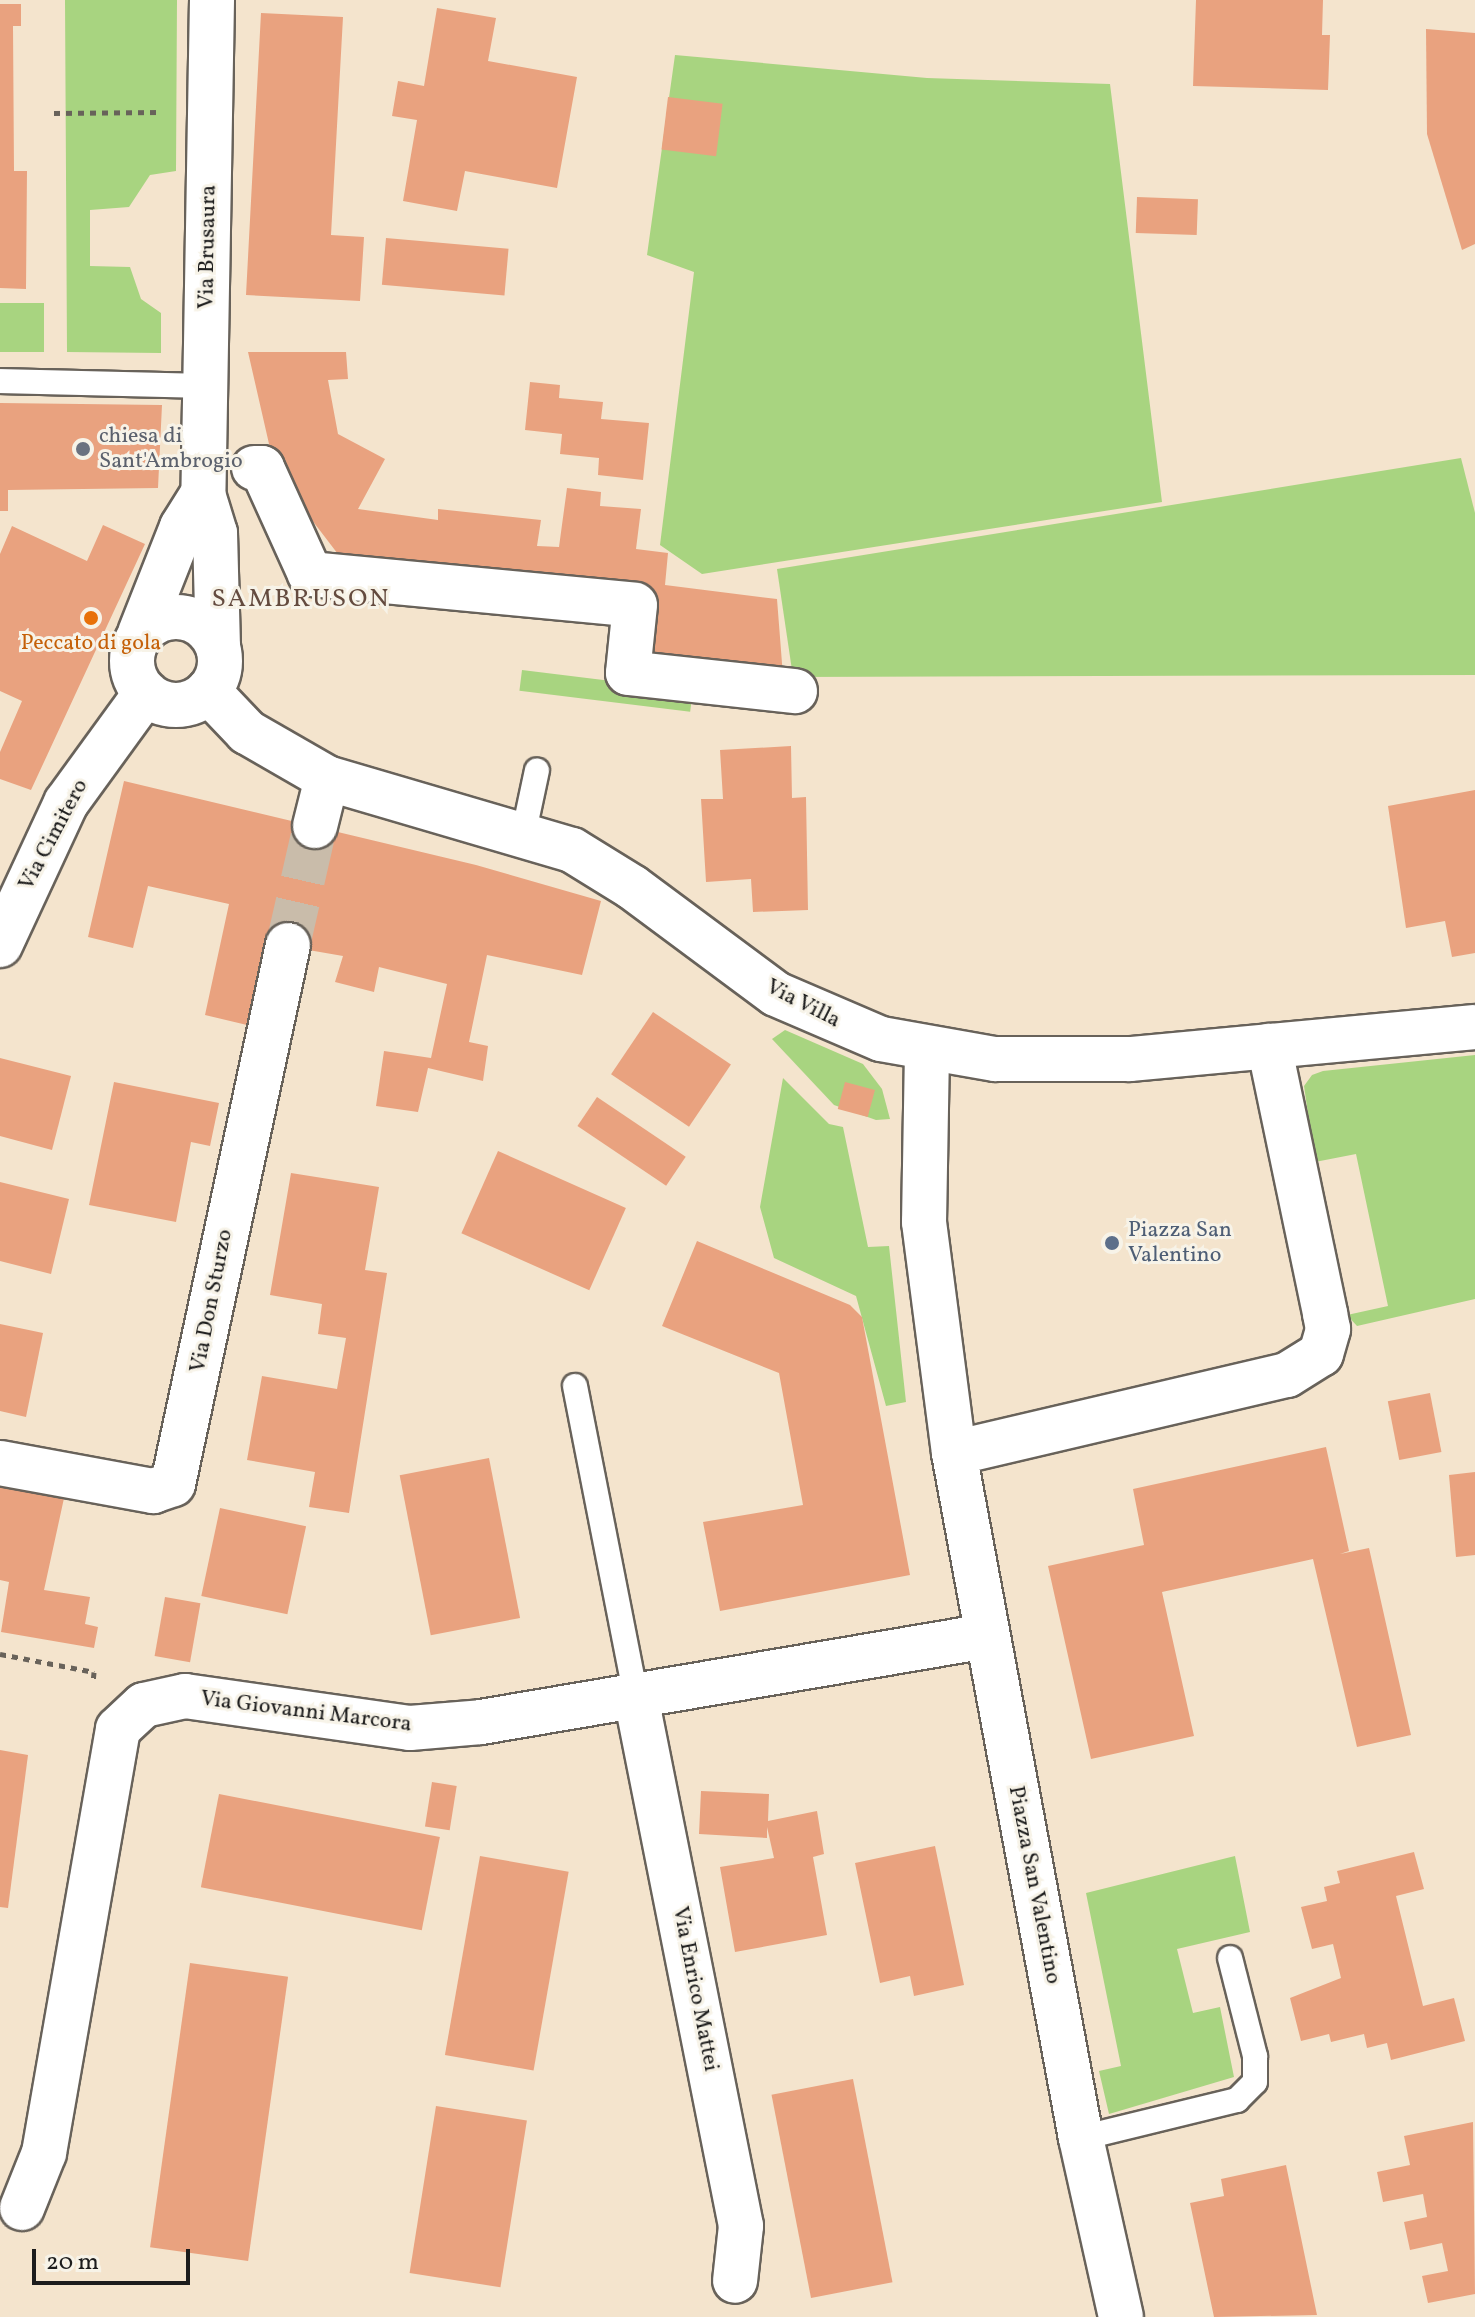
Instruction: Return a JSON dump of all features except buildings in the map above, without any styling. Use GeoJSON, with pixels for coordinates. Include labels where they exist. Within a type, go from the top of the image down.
{"type":"FeatureCollection","features":[{"type":"Feature","properties":{"kind":"street","name":"Via Brusaura"},"geometry":{"type":"LineString","coordinates":[[208,691],[220,663],[215,533],[203,494],[212,0]]}},
{"type":"Feature","properties":{"kind":"street"},"geometry":{"type":"LineString","coordinates":[[254,468],[262,468],[310,574],[635,605],[628,673],[795,691]]}},
{"type":"Feature","properties":{"kind":"street"},"geometry":{"type":"LineString","coordinates":[[203,494],[182,527],[132,658],[133,676],[146,693],[173,705],[190,703],[208,691]]}},
{"type":"Feature","properties":{"kind":"street"},"geometry":{"type":"LineString","coordinates":[[140,633],[150,623],[179,617],[195,621],[218,647]]}},
{"type":"Feature","properties":{"kind":"street","name":"Via Villa"},"geometry":{"type":"LineString","coordinates":[[208,691],[247,732],[327,778],[572,850],[602,867],[776,994],[853,1029],[927,1051],[995,1059],[1130,1059],[1475,1027]]}},
{"type":"Feature","properties":{"kind":"street","name":"Via Cimitero"},"geometry":{"type":"LineString","coordinates":[[0,945],[66,803],[146,693]]}},
{"type":"Feature","properties":{"kind":"street"},"geometry":{"type":"LineString","coordinates":[[315,826],[327,778]]}},
{"type":"Feature","properties":{"kind":"street","name":"Via Don Sturzo"},"geometry":{"type":"LineString","coordinates":[[0,1463],[153,1491],[173,1484],[288,945]]}},
{"type":"Feature","properties":{"kind":"street"},"geometry":{"type":"LineString","coordinates":[[954,1453],[1287,1375],[1321,1354],[1328,1329],[1269,1046]]}},
{"type":"Feature","properties":{"kind":"street","name":"Piazza San Valentino"},"geometry":{"type":"LineString","coordinates":[[927,1051],[924,1222],[954,1453],[1081,2138],[1121,2317]]}},
{"type":"Feature","properties":{"kind":"street","name":"Via Giovanni Marcora"},"geometry":{"type":"LineString","coordinates":[[11,2207],[44,2153],[110,1768],[118,1729],[129,1715],[161,1698],[185,1696],[410,1728],[481,1722],[987,1636]]}},
{"type":"Feature","properties":{"kind":"street","name":"Via Enrico Mattei"},"geometry":{"type":"LineString","coordinates":[[636,1697],[741,2226],[735,2281]]}},
{"type":"Feature","properties":{"kind":"lane"},"geometry":{"type":"LineString","coordinates":[[0,381],[205,386]]}},
{"type":"Feature","properties":{"kind":"lane"},"geometry":{"type":"LineString","coordinates":[[523,836],[537,770]]}},
{"type":"Feature","properties":{"kind":"lane"},"geometry":{"type":"LineString","coordinates":[[575,1386],[636,1697]]}},
{"type":"Feature","properties":{"kind":"lane"},"geometry":{"type":"LineString","coordinates":[[1081,2138],[1237,2100],[1255,2082],[1255,2056],[1230,1958]]}},
{"type":"Feature","properties":{"kind":"path"},"geometry":{"type":"LineString","coordinates":[[54,113],[170,111]]}},
{"type":"Feature","properties":{"kind":"path"},"geometry":{"type":"LineString","coordinates":[[0,1654],[94,1672],[91,1699]]}},
{"type":"Feature","properties":{"kind":"green space"},"geometry":{"type":"Polygon","coordinates":[[[65,0],[177,0],[176,171],[150,175],[129,207],[90,210],[90,266],[130,267],[141,299],[161,313],[161,353],[67,352],[65,0]]]}},
{"type":"Feature","properties":{"kind":"green space"},"geometry":{"type":"Polygon","coordinates":[[[675,55],[927,78],[1110,84],[1162,502],[702,574],[660,545],[694,272],[647,255],[675,55]]]}},
{"type":"Feature","properties":{"kind":"green space"},"geometry":{"type":"Polygon","coordinates":[[[0,303],[44,303],[44,352],[0,352],[0,303]]]}},
{"type":"Feature","properties":{"kind":"green space"},"geometry":{"type":"Polygon","coordinates":[[[1461,458],[1475,513],[1475,675],[793,677],[777,569],[1461,458]]]}},
{"type":"Feature","properties":{"kind":"green space"},"geometry":{"type":"Polygon","coordinates":[[[522,670],[693,691],[690,712],[519,691],[522,670]]]}},
{"type":"Feature","properties":{"kind":"green space"},"geometry":{"type":"Polygon","coordinates":[[[785,1030],[863,1064],[882,1089],[890,1119],[876,1120],[834,1105],[772,1039],[785,1030]]]}},
{"type":"Feature","properties":{"kind":"green space"},"geometry":{"type":"Polygon","coordinates":[[[1475,1055],[1475,1299],[1357,1326],[1347,1315],[1388,1306],[1356,1154],[1315,1162],[1304,1086],[1312,1075],[1323,1071],[1475,1055]]]}},
{"type":"Feature","properties":{"kind":"green space"},"geometry":{"type":"Polygon","coordinates":[[[783,1078],[829,1124],[843,1127],[868,1247],[889,1246],[906,1402],[886,1406],[856,1296],[774,1258],[760,1207],[783,1078]]]}},
{"type":"Feature","properties":{"kind":"green space"},"geometry":{"type":"Polygon","coordinates":[[[1235,1856],[1250,1932],[1177,1949],[1193,2013],[1220,2007],[1234,2077],[1109,2114],[1099,2071],[1121,2066],[1086,1893],[1235,1856]]]}},
{"type":"Feature","properties":{"kind":"tunnel"},"geometry":{"type":"LineString","coordinates":[[288,945],[315,826]]}},
{"type":"Feature","properties":{"kind":"place","name":"chiesa di Sant'Ambrogio"},"geometry":{"type":"Point","coordinates":[83,449]}},
{"type":"Feature","properties":{"kind":"place","name":"Peccato di gola"},"geometry":{"type":"Point","coordinates":[91,618]}},
{"type":"Feature","properties":{"kind":"place","name":"Piazza San Valentino"},"geometry":{"type":"Point","coordinates":[1112,1243]}},
{"type":"Feature","properties":{"kind":"district","name":"SAMBRUSON"},"geometry":{"type":"Point","coordinates":[301,600]}}]}
